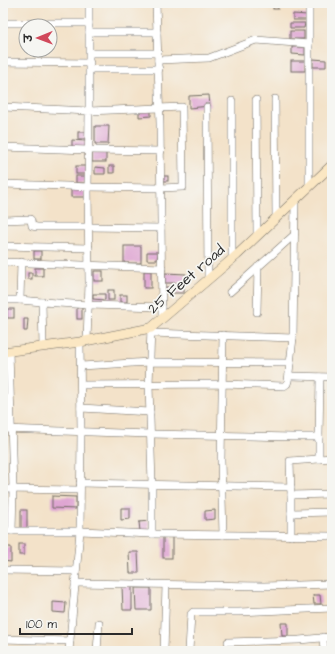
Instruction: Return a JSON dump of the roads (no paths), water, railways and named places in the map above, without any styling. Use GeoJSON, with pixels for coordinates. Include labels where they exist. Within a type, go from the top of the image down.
{"type":"FeatureCollection","features":[{"type":"Feature","properties":{"kind":"street"},"geometry":{"type":"LineString","coordinates":[[68,651],[80,531],[80,366],[89,305],[89,3]]}},
{"type":"Feature","properties":{"kind":"street"},"geometry":{"type":"LineString","coordinates":[[156,3],[161,151],[162,319]]}},
{"type":"Feature","properties":{"kind":"street"},"geometry":{"type":"LineString","coordinates":[[309,3],[309,187]]}},
{"type":"Feature","properties":{"kind":"street"},"geometry":{"type":"LineString","coordinates":[[3,23],[90,23]]}},
{"type":"Feature","properties":{"kind":"street"},"geometry":{"type":"LineString","coordinates":[[90,32],[157,32]]}},
{"type":"Feature","properties":{"kind":"street"},"geometry":{"type":"LineString","coordinates":[[90,53],[209,58],[256,40],[309,44]]}},
{"type":"Feature","properties":{"kind":"street"},"geometry":{"type":"LineString","coordinates":[[3,62],[159,69]]}},
{"type":"Feature","properties":{"kind":"street"},"geometry":{"type":"LineString","coordinates":[[275,99],[276,218]]}},
{"type":"Feature","properties":{"kind":"street"},"geometry":{"type":"LineString","coordinates":[[256,100],[257,235]]}},
{"type":"Feature","properties":{"kind":"street"},"geometry":{"type":"LineString","coordinates":[[232,101],[232,259]]}},
{"type":"Feature","properties":{"kind":"street"},"geometry":{"type":"LineString","coordinates":[[3,107],[89,111],[182,107],[183,187],[88,187],[3,184]]}},
{"type":"Feature","properties":{"kind":"street"},"geometry":{"type":"LineString","coordinates":[[207,107],[208,280]]}},
{"type":"Feature","properties":{"kind":"street"},"geometry":{"type":"LineString","coordinates":[[3,147],[161,151]]}},
{"type":"Feature","properties":{"kind":"street","name":"25 Feet road"},"geometry":{"type":"LineString","coordinates":[[6,352],[151,330],[232,259],[332,165]]}},
{"type":"Feature","properties":{"kind":"street"},"geometry":{"type":"LineString","coordinates":[[81,385],[223,384],[284,386],[287,384],[293,338],[295,200]]}},
{"type":"Feature","properties":{"kind":"street"},"geometry":{"type":"LineString","coordinates":[[3,220],[30,219],[34,227],[88,226],[161,228]]}},
{"type":"Feature","properties":{"kind":"street"},"geometry":{"type":"LineString","coordinates":[[230,292],[294,235]]}},
{"type":"Feature","properties":{"kind":"street"},"geometry":{"type":"LineString","coordinates":[[3,246],[89,248]]}},
{"type":"Feature","properties":{"kind":"street"},"geometry":{"type":"LineString","coordinates":[[3,262],[162,268]]}},
{"type":"Feature","properties":{"kind":"street"},"geometry":{"type":"LineString","coordinates":[[20,300],[21,262]]}},
{"type":"Feature","properties":{"kind":"street"},"geometry":{"type":"LineString","coordinates":[[257,312],[258,267]]}},
{"type":"Feature","properties":{"kind":"street"},"geometry":{"type":"LineString","coordinates":[[3,300],[89,305],[162,307]]}},
{"type":"Feature","properties":{"kind":"street"},"geometry":{"type":"LineString","coordinates":[[42,302],[43,347]]}},
{"type":"Feature","properties":{"kind":"street"},"geometry":{"type":"LineString","coordinates":[[152,534],[149,385],[151,330],[293,338]]}},
{"type":"Feature","properties":{"kind":"street"},"geometry":{"type":"LineString","coordinates":[[223,535],[220,460],[222,436],[224,335]]}},
{"type":"Feature","properties":{"kind":"street"},"geometry":{"type":"LineString","coordinates":[[6,352],[7,429],[13,489],[12,531]]}},
{"type":"Feature","properties":{"kind":"street"},"geometry":{"type":"LineString","coordinates":[[80,366],[150,362],[290,362]]}},
{"type":"Feature","properties":{"kind":"street"},"geometry":{"type":"LineString","coordinates":[[289,376],[332,377]]}},
{"type":"Feature","properties":{"kind":"street"},"geometry":{"type":"LineString","coordinates":[[319,459],[320,377]]}},
{"type":"Feature","properties":{"kind":"street"},"geometry":{"type":"LineString","coordinates":[[81,408],[150,412]]}},
{"type":"Feature","properties":{"kind":"street"},"geometry":{"type":"LineString","coordinates":[[7,429],[222,436],[319,437]]}},
{"type":"Feature","properties":{"kind":"street"},"geometry":{"type":"LineString","coordinates":[[291,536],[292,495],[290,461],[332,458]]}},
{"type":"Feature","properties":{"kind":"street"},"geometry":{"type":"LineString","coordinates":[[3,489],[152,484],[291,487]]}},
{"type":"Feature","properties":{"kind":"street"},"geometry":{"type":"LineString","coordinates":[[292,495],[332,494]]}},
{"type":"Feature","properties":{"kind":"street"},"geometry":{"type":"LineString","coordinates":[[291,513],[332,512]]}},
{"type":"Feature","properties":{"kind":"street"},"geometry":{"type":"LineString","coordinates":[[3,531],[332,536]]}},
{"type":"Feature","properties":{"kind":"street"},"geometry":{"type":"LineString","coordinates":[[3,570],[76,571]]}},
{"type":"Feature","properties":{"kind":"street"},"geometry":{"type":"LineString","coordinates":[[75,583],[264,586],[332,584]]}},
{"type":"Feature","properties":{"kind":"street"},"geometry":{"type":"LineString","coordinates":[[164,651],[166,585]]}},
{"type":"Feature","properties":{"kind":"street"},"geometry":{"type":"LineString","coordinates":[[189,651],[191,614],[193,612],[239,612],[332,608]]}},
{"type":"Feature","properties":{"kind":"street"},"geometry":{"type":"LineString","coordinates":[[97,651],[99,623]]}},
{"type":"Feature","properties":{"kind":"street"},"geometry":{"type":"LineString","coordinates":[[323,637],[324,651]]}},
{"type":"Feature","properties":{"kind":"street"},"geometry":{"type":"LineString","coordinates":[[228,642],[299,640],[332,637]]}},
{"type":"Feature","properties":{"kind":"street"},"geometry":{"type":"LineString","coordinates":[[3,639],[70,641]]}}]}
